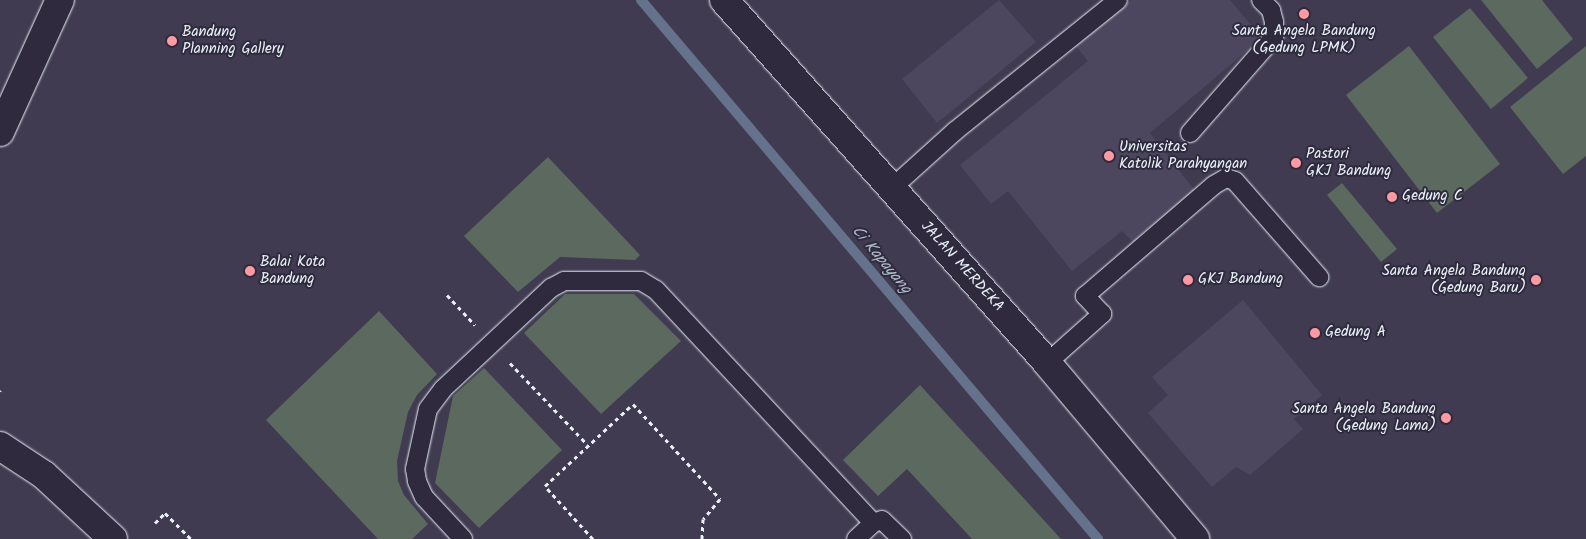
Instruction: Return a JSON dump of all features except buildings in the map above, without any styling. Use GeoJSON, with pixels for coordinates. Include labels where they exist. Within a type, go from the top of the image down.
{"type":"FeatureCollection","features":[{"type":"Feature","properties":{"kind":"main road"},"geometry":{"type":"LineString","coordinates":[[0,132],[60,0]]}},
{"type":"Feature","properties":{"kind":"main road","name":"JALAN MERDEKA"},"geometry":{"type":"LineString","coordinates":[[724,0],[1047,363],[1195,539]]}},
{"type":"Feature","properties":{"kind":"main road"},"geometry":{"type":"LineString","coordinates":[[0,446],[44,475],[113,539]]}},
{"type":"Feature","properties":{"kind":"lane"},"geometry":{"type":"LineString","coordinates":[[892,188],[955,131],[1118,0]]}},
{"type":"Feature","properties":{"kind":"lane"},"geometry":{"type":"LineString","coordinates":[[1190,133],[1274,37],[1272,16],[1261,0]]}},
{"type":"Feature","properties":{"kind":"lane"},"geometry":{"type":"LineString","coordinates":[[1047,363],[1102,314],[1085,296],[1214,185],[1226,178],[1235,182],[1319,277]]}},
{"type":"Feature","properties":{"kind":"lane"},"geometry":{"type":"LineString","coordinates":[[463,539],[424,497],[415,469],[428,409],[443,389],[551,288],[564,281],[641,282],[656,290],[873,524]]}},
{"type":"Feature","properties":{"kind":"lane"},"geometry":{"type":"LineString","coordinates":[[856,539],[873,524],[882,520],[902,539]]}},
{"type":"Feature","properties":{"kind":"path"},"geometry":{"type":"LineString","coordinates":[[447,295],[587,444]]}},
{"type":"Feature","properties":{"kind":"path"},"geometry":{"type":"LineString","coordinates":[[593,539],[545,486],[587,444],[633,404],[720,498],[703,519],[702,539]]}},
{"type":"Feature","properties":{"kind":"path"},"geometry":{"type":"LineString","coordinates":[[155,523],[165,513],[190,539]]}},
{"type":"Feature","properties":{"kind":"shaded area"},"geometry":{"type":"Polygon","coordinates":[[[999,0],[1036,42],[937,123],[902,79],[999,0]]]}},
{"type":"Feature","properties":{"kind":"shaded area"},"geometry":{"type":"Polygon","coordinates":[[[1131,0],[1230,0],[1262,38],[1150,133],[1196,192],[1133,242],[1122,231],[1072,271],[1008,191],[991,204],[960,165],[1088,61],[1076,46],[1131,0]]]}},
{"type":"Feature","properties":{"kind":"shaded area"},"geometry":{"type":"Polygon","coordinates":[[[1243,300],[1322,395],[1294,419],[1303,429],[1250,475],[1236,467],[1212,487],[1148,413],[1168,395],[1152,377],[1243,300]]]}},
{"type":"Feature","properties":{"kind":"green space"},"geometry":{"type":"Polygon","coordinates":[[[1481,0],[1542,0],[1573,39],[1537,69],[1481,0]]]}},
{"type":"Feature","properties":{"kind":"green space"},"geometry":{"type":"Polygon","coordinates":[[[1470,8],[1528,78],[1491,109],[1433,37],[1470,8]]]}},
{"type":"Feature","properties":{"kind":"green space"},"geometry":{"type":"Polygon","coordinates":[[[1409,46],[1500,164],[1437,213],[1346,95],[1409,46]]]}},
{"type":"Feature","properties":{"kind":"green space"},"geometry":{"type":"Polygon","coordinates":[[[1586,46],[1586,156],[1563,174],[1510,107],[1586,46]]]}},
{"type":"Feature","properties":{"kind":"green space"},"geometry":{"type":"Polygon","coordinates":[[[548,157],[640,255],[635,260],[560,257],[518,292],[464,236],[548,157]]]}},
{"type":"Feature","properties":{"kind":"green space"},"geometry":{"type":"Polygon","coordinates":[[[1342,183],[1397,249],[1381,262],[1327,195],[1342,183]]]}},
{"type":"Feature","properties":{"kind":"green space"},"geometry":{"type":"Polygon","coordinates":[[[565,294],[634,294],[681,341],[601,414],[524,333],[565,294]]]}},
{"type":"Feature","properties":{"kind":"green space"},"geometry":{"type":"Polygon","coordinates":[[[379,311],[437,374],[417,395],[408,412],[397,461],[398,481],[404,495],[428,524],[412,539],[378,539],[266,420],[379,311]]]}},
{"type":"Feature","properties":{"kind":"green space"},"geometry":{"type":"Polygon","coordinates":[[[484,368],[562,450],[479,528],[435,483],[453,396],[484,368]]]}},
{"type":"Feature","properties":{"kind":"green space"},"geometry":{"type":"Polygon","coordinates":[[[920,385],[1061,539],[972,539],[907,469],[878,496],[843,460],[920,385]]]}},
{"type":"Feature","properties":{"kind":"waterway","name":"Ci Kapayang"},"geometry":{"type":"LineString","coordinates":[[641,0],[1098,539]]}},
{"type":"Feature","properties":{"kind":"place","name":"Santa Angela Bandung (Gedung LPMK)"},"geometry":{"type":"Point","coordinates":[1304,14]}},
{"type":"Feature","properties":{"kind":"place","name":"Bandung Planning Gallery"},"geometry":{"type":"Point","coordinates":[172,41]}},
{"type":"Feature","properties":{"kind":"place","name":"Universitas Katolik Parahyangan"},"geometry":{"type":"Point","coordinates":[1109,156]}},
{"type":"Feature","properties":{"kind":"place","name":"Pastori GKJ Bandung"},"geometry":{"type":"Point","coordinates":[1296,163]}},
{"type":"Feature","properties":{"kind":"place","name":"Gedung C"},"geometry":{"type":"Point","coordinates":[1392,197]}},
{"type":"Feature","properties":{"kind":"place","name":"Balai Kota Bandung"},"geometry":{"type":"Point","coordinates":[250,271]}},
{"type":"Feature","properties":{"kind":"place","name":"GKJ Bandung"},"geometry":{"type":"Point","coordinates":[1188,280]}},
{"type":"Feature","properties":{"kind":"place","name":"Santa Angela Bandung (Gedung Baru)"},"geometry":{"type":"Point","coordinates":[1536,280]}},
{"type":"Feature","properties":{"kind":"place","name":"Gedung A"},"geometry":{"type":"Point","coordinates":[1315,333]}},
{"type":"Feature","properties":{"kind":"place","name":"Santa Angela Bandung (Gedung Lama)"},"geometry":{"type":"Point","coordinates":[1446,418]}}]}
